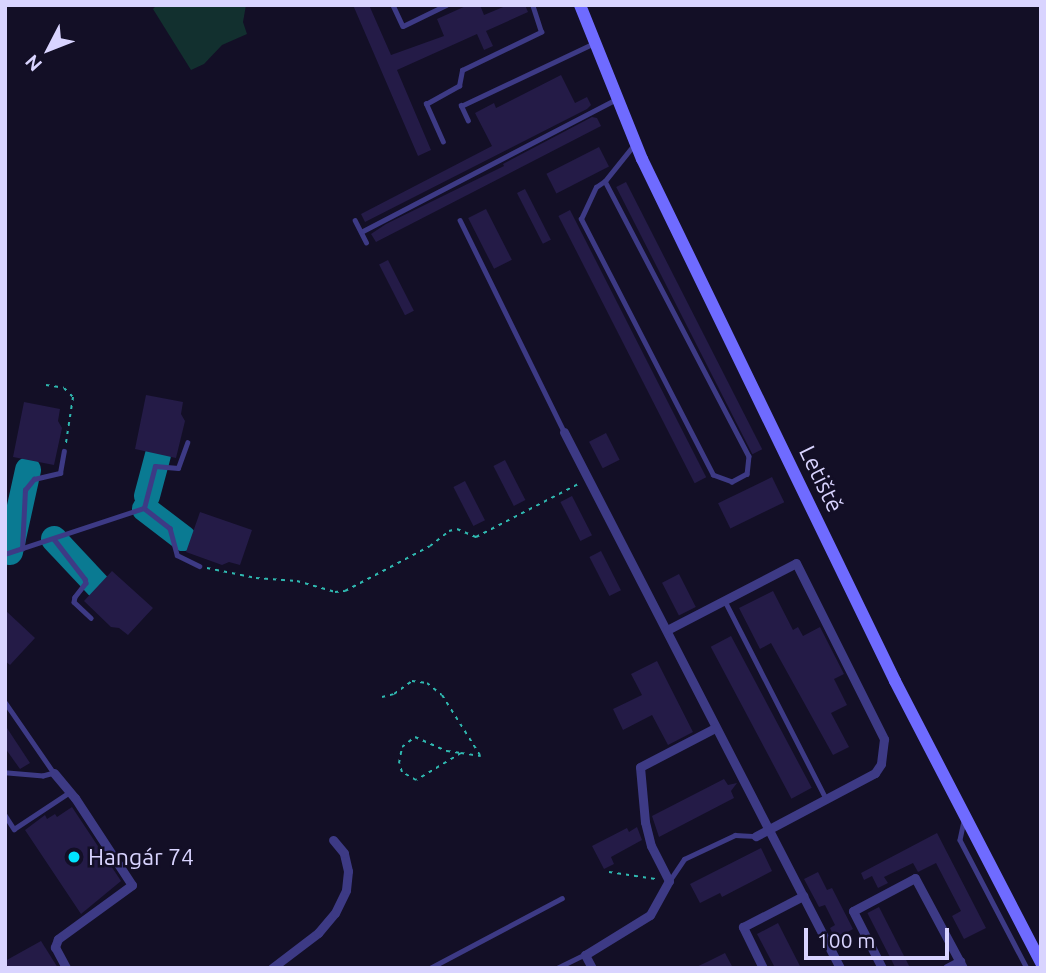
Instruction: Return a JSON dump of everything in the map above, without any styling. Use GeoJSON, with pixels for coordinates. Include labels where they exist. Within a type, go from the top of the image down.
{"type":"FeatureCollection","features":[{"type":"Feature","properties":{"kind":"street","name":"Letiště"},"geometry":{"type":"LineString","coordinates":[[580,5],[636,143],[889,668],[1041,963]]}},
{"type":"Feature","properties":{"kind":"street"},"geometry":{"type":"LineString","coordinates":[[564,432],[840,968]]}},
{"type":"Feature","properties":{"kind":"street"},"geometry":{"type":"LineString","coordinates":[[667,629],[796,563],[884,739],[881,764],[875,773],[756,836]]}},
{"type":"Feature","properties":{"kind":"street"},"geometry":{"type":"LineString","coordinates":[[592,968],[585,955],[650,915],[668,877],[651,846],[645,822],[639,766],[715,729]]}},
{"type":"Feature","properties":{"kind":"street"},"geometry":{"type":"LineString","coordinates":[[54,773],[71,792],[132,885],[58,939],[55,947],[66,968]]}},
{"type":"Feature","properties":{"kind":"street"},"geometry":{"type":"LineString","coordinates":[[272,968],[318,933],[335,913],[346,890],[348,871],[344,853],[333,840]]}},
{"type":"Feature","properties":{"kind":"street"},"geometry":{"type":"LineString","coordinates":[[881,968],[853,911],[915,878],[962,964],[947,968]]}},
{"type":"Feature","properties":{"kind":"street"},"geometry":{"type":"LineString","coordinates":[[763,968],[743,927],[803,897]]}},
{"type":"Feature","properties":{"kind":"lane"},"geometry":{"type":"LineString","coordinates":[[393,5],[403,26],[446,5]]}},
{"type":"Feature","properties":{"kind":"lane"},"geometry":{"type":"LineString","coordinates":[[443,142],[426,104],[460,86],[462,70],[541,32],[532,5]]}},
{"type":"Feature","properties":{"kind":"lane"},"geometry":{"type":"LineString","coordinates":[[468,121],[461,106],[595,42]]}},
{"type":"Feature","properties":{"kind":"lane"},"geometry":{"type":"LineString","coordinates":[[361,232],[618,99]]}},
{"type":"Feature","properties":{"kind":"lane"},"geometry":{"type":"LineString","coordinates":[[605,181],[748,456],[747,474],[732,482],[713,475],[581,219],[596,187],[605,181],[636,143]]}},
{"type":"Feature","properties":{"kind":"lane"},"geometry":{"type":"LineString","coordinates":[[355,220],[366,242]]}},
{"type":"Feature","properties":{"kind":"lane"},"geometry":{"type":"LineString","coordinates":[[460,220],[564,432]]}},
{"type":"Feature","properties":{"kind":"lane"},"geometry":{"type":"LineString","coordinates":[[144,508],[155,466],[178,468],[187,443]]}},
{"type":"Feature","properties":{"kind":"lane"},"geometry":{"type":"LineString","coordinates":[[22,549],[25,490],[29,481],[57,476],[64,451]]}},
{"type":"Feature","properties":{"kind":"lane"},"geometry":{"type":"LineString","coordinates":[[5,554],[144,508]]}},
{"type":"Feature","properties":{"kind":"lane"},"geometry":{"type":"LineString","coordinates":[[144,508],[170,528],[177,555],[200,566]]}},
{"type":"Feature","properties":{"kind":"lane"},"geometry":{"type":"LineString","coordinates":[[54,539],[85,579],[86,583],[74,601],[91,618]]}},
{"type":"Feature","properties":{"kind":"lane"},"geometry":{"type":"LineString","coordinates":[[724,600],[827,799]]}},
{"type":"Feature","properties":{"kind":"lane"},"geometry":{"type":"LineString","coordinates":[[5,702],[54,773],[43,776],[5,772]]}},
{"type":"Feature","properties":{"kind":"lane"},"geometry":{"type":"LineString","coordinates":[[5,815],[14,829],[71,792]]}},
{"type":"Feature","properties":{"kind":"lane"},"geometry":{"type":"LineString","coordinates":[[965,817],[960,840],[1027,968]]}},
{"type":"Feature","properties":{"kind":"lane"},"geometry":{"type":"LineString","coordinates":[[668,877],[684,859],[735,835],[756,836]]}},
{"type":"Feature","properties":{"kind":"lane"},"geometry":{"type":"LineString","coordinates":[[430,968],[562,898]]}},
{"type":"Feature","properties":{"kind":"lane"},"geometry":{"type":"LineString","coordinates":[[557,968],[585,955]]}},
{"type":"Feature","properties":{"kind":"path"},"geometry":{"type":"LineString","coordinates":[[46,385],[65,388],[73,397],[72,417],[64,451]]}},
{"type":"Feature","properties":{"kind":"path"},"geometry":{"type":"LineString","coordinates":[[200,566],[256,578],[297,581],[335,592],[345,591],[430,546],[449,531],[457,529],[476,537],[589,479]]}},
{"type":"Feature","properties":{"kind":"path"},"geometry":{"type":"LineString","coordinates":[[382,697],[394,694],[412,681],[427,683],[436,689],[481,756],[461,753],[447,751],[415,737],[402,747],[399,763],[406,776],[420,779],[461,753]]}},
{"type":"Feature","properties":{"kind":"path"},"geometry":{"type":"LineString","coordinates":[[609,872],[652,880],[668,877]]}},
{"type":"Feature","properties":{"kind":"green space"},"geometry":{"type":"Polygon","coordinates":[[[157,5],[246,5],[243,22],[247,34],[222,45],[204,64],[191,70],[153,9],[157,5]]]}},
{"type":"Feature","properties":{"kind":"building"},"geometry":{"type":"Polygon","coordinates":[[[353,5],[369,5],[391,55],[444,36],[437,19],[468,5],[480,5],[484,15],[508,5],[525,5],[528,12],[486,31],[493,46],[484,50],[477,34],[397,70],[431,150],[418,156],[353,5]]]}},
{"type":"Feature","properties":{"kind":"building"},"geometry":{"type":"Polygon","coordinates":[[[561,75],[575,103],[587,97],[591,105],[587,109],[365,222],[361,214],[492,146],[475,113],[494,103],[496,108],[561,75]]]}},
{"type":"Feature","properties":{"kind":"building"},"geometry":{"type":"Polygon","coordinates":[[[592,117],[597,118],[601,126],[376,242],[371,234],[504,166],[503,164],[592,117]]]}},
{"type":"Feature","properties":{"kind":"building"},"geometry":{"type":"Polygon","coordinates":[[[599,147],[609,167],[556,193],[546,174],[599,147]]]}},
{"type":"Feature","properties":{"kind":"building"},"geometry":{"type":"Polygon","coordinates":[[[626,182],[762,449],[752,454],[616,187],[626,182]]]}},
{"type":"Feature","properties":{"kind":"building"},"geometry":{"type":"Polygon","coordinates":[[[525,189],[551,240],[543,244],[517,193],[525,189]]]}},
{"type":"Feature","properties":{"kind":"building"},"geometry":{"type":"Polygon","coordinates":[[[486,209],[512,260],[494,269],[468,218],[486,209]]]}},
{"type":"Feature","properties":{"kind":"building"},"geometry":{"type":"Polygon","coordinates":[[[570,210],[706,477],[695,483],[558,216],[570,210]]]}},
{"type":"Feature","properties":{"kind":"building"},"geometry":{"type":"Polygon","coordinates":[[[388,260],[414,311],[405,315],[379,265],[388,260]]]}},
{"type":"Feature","properties":{"kind":"building"},"geometry":{"type":"Polygon","coordinates":[[[146,395],[183,402],[181,414],[185,421],[176,458],[135,449],[146,395]]]}},
{"type":"Feature","properties":{"kind":"building"},"geometry":{"type":"Polygon","coordinates":[[[24,402],[60,409],[58,421],[62,428],[54,465],[13,457],[24,402]]]}},
{"type":"Feature","properties":{"kind":"building"},"geometry":{"type":"Polygon","coordinates":[[[606,433],[620,460],[603,468],[589,442],[606,433]]]}},
{"type":"Feature","properties":{"kind":"building"},"geometry":{"type":"Polygon","coordinates":[[[505,460],[525,500],[514,506],[493,466],[505,460]]]}},
{"type":"Feature","properties":{"kind":"building"},"geometry":{"type":"Polygon","coordinates":[[[772,477],[784,502],[730,528],[718,503],[772,477]]]}},
{"type":"Feature","properties":{"kind":"building"},"geometry":{"type":"Polygon","coordinates":[[[465,481],[485,520],[473,526],[453,487],[465,481]]]}},
{"type":"Feature","properties":{"kind":"building"},"geometry":{"type":"Polygon","coordinates":[[[572,496],[592,535],[580,541],[560,502],[572,496]]]}},
{"type":"Feature","properties":{"kind":"building"},"geometry":{"type":"Polygon","coordinates":[[[200,512],[252,530],[240,565],[229,562],[222,565],[186,552],[200,512]]]}},
{"type":"Feature","properties":{"kind":"building"},"geometry":{"type":"Polygon","coordinates":[[[601,551],[621,590],[609,596],[589,557],[601,551]]]}},
{"type":"Feature","properties":{"kind":"building"},"geometry":{"type":"Polygon","coordinates":[[[112,571],[153,608],[128,635],[119,628],[111,627],[84,601],[112,571]]]}},
{"type":"Feature","properties":{"kind":"building"},"geometry":{"type":"Polygon","coordinates":[[[679,574],[696,607],[679,616],[662,583],[679,574]]]}},
{"type":"Feature","properties":{"kind":"building"},"geometry":{"type":"Polygon","coordinates":[[[773,591],[793,630],[798,627],[803,636],[820,627],[844,674],[834,679],[847,705],[831,713],[849,747],[833,755],[771,643],[760,649],[739,608],[773,591]]]}},
{"type":"Feature","properties":{"kind":"building"},"geometry":{"type":"Polygon","coordinates":[[[5,610],[35,638],[10,665],[5,661],[5,610]]]}},
{"type":"Feature","properties":{"kind":"building"},"geometry":{"type":"Polygon","coordinates":[[[731,636],[812,788],[791,799],[711,647],[731,636]]]}},
{"type":"Feature","properties":{"kind":"building"},"geometry":{"type":"Polygon","coordinates":[[[657,661],[693,732],[668,745],[652,715],[623,730],[613,709],[642,695],[631,674],[657,661]]]}},
{"type":"Feature","properties":{"kind":"building"},"geometry":{"type":"Polygon","coordinates":[[[5,725],[30,763],[20,769],[5,748],[5,725]]]}},
{"type":"Feature","properties":{"kind":"building"},"geometry":{"type":"Polygon","coordinates":[[[724,779],[728,785],[737,783],[731,791],[734,798],[659,837],[652,816],[724,779]]]}},
{"type":"Feature","properties":{"kind":"building","name":"Hangár 74"},"geometry":{"type":"Polygon","coordinates":[[[72,807],[121,881],[81,914],[25,830],[45,815],[47,819],[55,814],[57,817],[72,807]]]}},
{"type":"Feature","properties":{"kind":"building"},"geometry":{"type":"Polygon","coordinates":[[[637,827],[642,840],[611,857],[614,864],[604,869],[592,846],[627,828],[629,832],[637,827]]]}},
{"type":"Feature","properties":{"kind":"building"},"geometry":{"type":"Polygon","coordinates":[[[937,833],[986,928],[964,939],[952,916],[961,911],[936,863],[918,872],[913,863],[884,877],[888,883],[878,888],[872,876],[864,880],[861,873],[937,833]]]}},
{"type":"Feature","properties":{"kind":"building"},"geometry":{"type":"Polygon","coordinates":[[[761,848],[772,871],[722,897],[720,893],[700,903],[690,884],[761,848]]]}},
{"type":"Feature","properties":{"kind":"building"},"geometry":{"type":"Polygon","coordinates":[[[818,872],[827,890],[832,888],[853,929],[835,939],[830,928],[835,925],[825,905],[819,907],[804,879],[818,872]]]}},
{"type":"Feature","properties":{"kind":"building"},"geometry":{"type":"Polygon","coordinates":[[[879,907],[910,968],[895,968],[867,913],[879,907]]]}},
{"type":"Feature","properties":{"kind":"building"},"geometry":{"type":"Polygon","coordinates":[[[778,923],[801,968],[775,968],[757,934],[778,923]]]}},
{"type":"Feature","properties":{"kind":"building"},"geometry":{"type":"Polygon","coordinates":[[[41,941],[58,968],[5,968],[5,961],[41,941]]]}},
{"type":"Feature","properties":{"kind":"building"},"geometry":{"type":"Polygon","coordinates":[[[725,953],[733,968],[694,968],[707,962],[725,953]]]}},
{"type":"Feature","properties":{"kind":"taxiway"},"geometry":{"type":"LineString","coordinates":[[147,496],[158,455]]}},
{"type":"Feature","properties":{"kind":"taxiway"},"geometry":{"type":"LineString","coordinates":[[10,552],[28,470]]}},
{"type":"Feature","properties":{"kind":"taxiway"},"geometry":{"type":"LineString","coordinates":[[145,509],[183,538]]}},
{"type":"Feature","properties":{"kind":"taxiway"},"geometry":{"type":"LineString","coordinates":[[54,539],[98,586]]}},
{"type":"Feature","properties":{"kind":"place","name":"Hangár 74"},"geometry":{"type":"Point","coordinates":[74,857]}}]}
